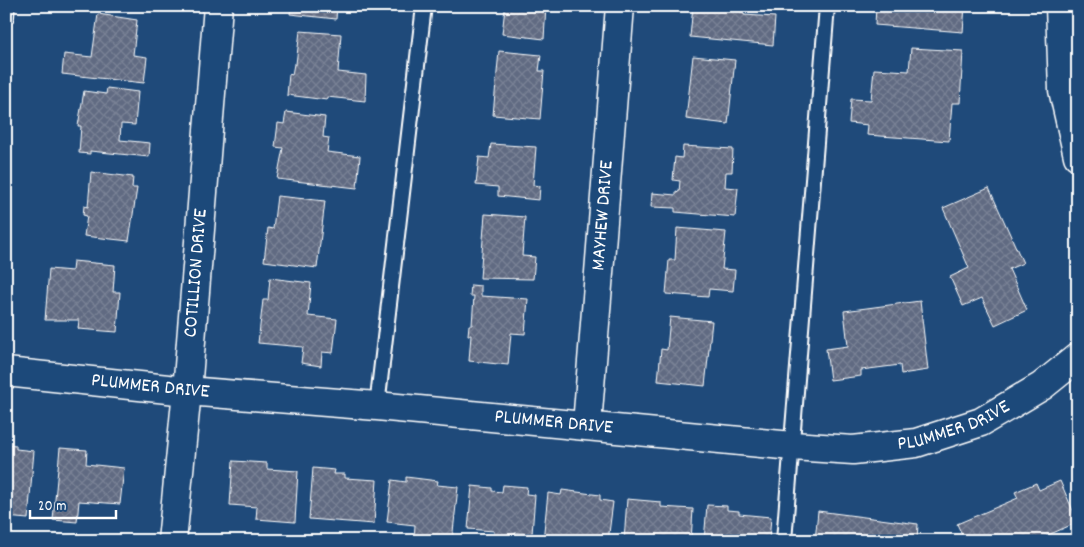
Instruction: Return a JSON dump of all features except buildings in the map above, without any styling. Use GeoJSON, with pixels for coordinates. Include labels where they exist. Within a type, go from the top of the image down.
{"type":"FeatureCollection","features":[{"type":"Feature","properties":{"kind":"street","name":"COTILLION DRIVE"},"geometry":{"type":"LineString","coordinates":[[172,541],[187,391],[218,6]]}},
{"type":"Feature","properties":{"kind":"street","name":"MAYHEW DRIVE"},"geometry":{"type":"LineString","coordinates":[[587,425],[620,6]]}},
{"type":"Feature","properties":{"kind":"street"},"geometry":{"type":"LineString","coordinates":[[1060,6],[1063,90],[1078,156]]}},
{"type":"Feature","properties":{"kind":"street","name":"PLUMMER DRIVE"},"geometry":{"type":"LineString","coordinates":[[6,372],[187,391],[377,406],[792,446],[853,450],[916,443],[981,422],[1042,386],[1078,358]]}},
{"type":"Feature","properties":{"kind":"lane"},"geometry":{"type":"LineString","coordinates":[[6,17],[7,6]]}},
{"type":"Feature","properties":{"kind":"lane"},"geometry":{"type":"LineString","coordinates":[[377,406],[424,6]]}},
{"type":"Feature","properties":{"kind":"lane"},"geometry":{"type":"LineString","coordinates":[[784,541],[827,6]]}}]}
